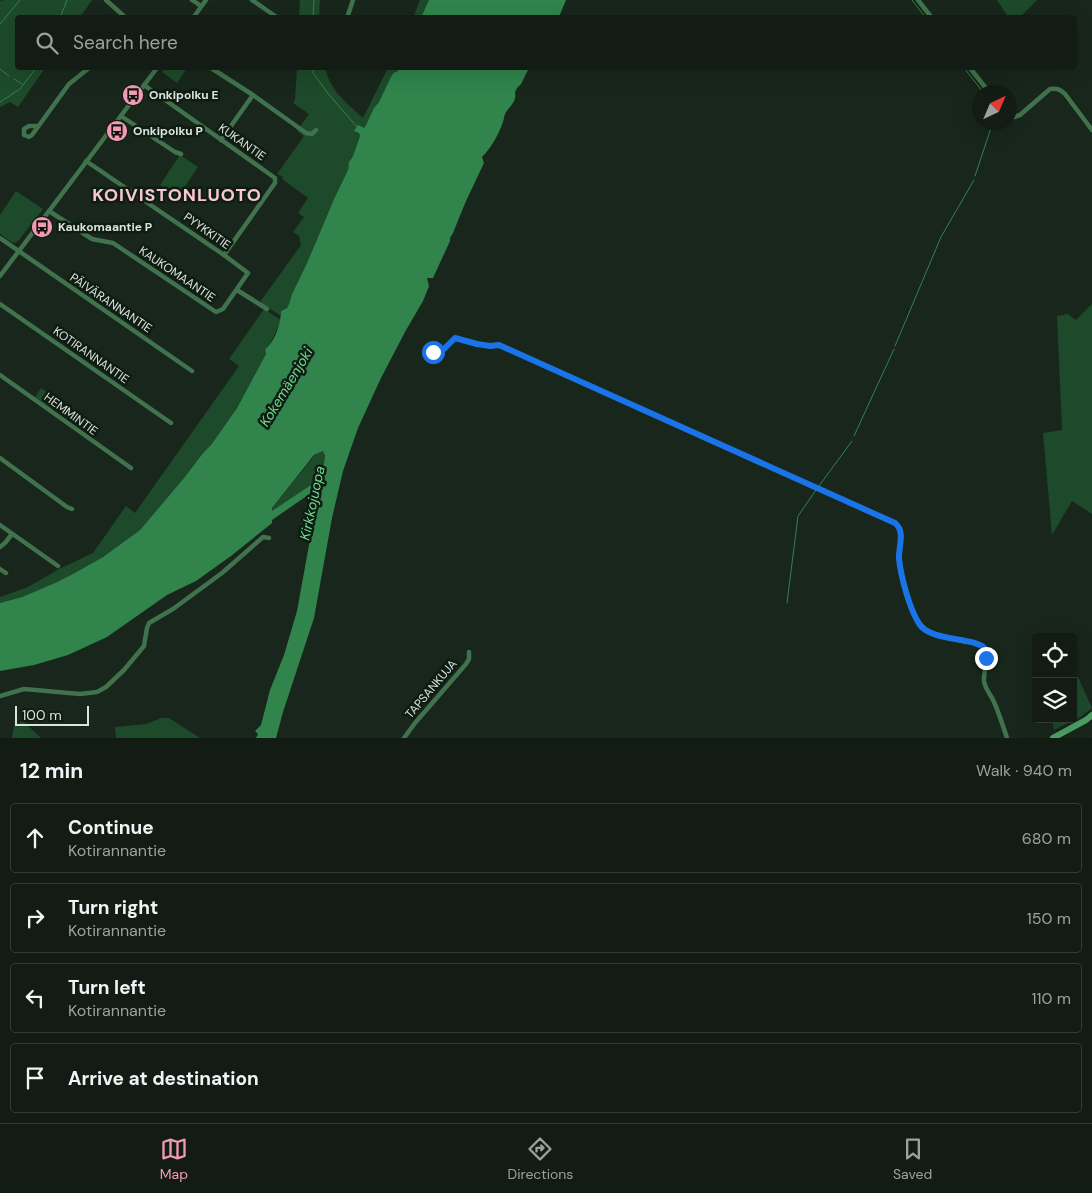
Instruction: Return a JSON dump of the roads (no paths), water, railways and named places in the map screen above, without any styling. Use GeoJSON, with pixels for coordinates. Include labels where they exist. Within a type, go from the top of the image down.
{"type":"FeatureCollection","features":[{"type":"Feature","properties":{"kind":"main road"},"geometry":{"type":"LineString","coordinates":[[1054,738],[1092,715]]}},
{"type":"Feature","properties":{"kind":"street"},"geometry":{"type":"LineString","coordinates":[[106,0],[123,15]]}},
{"type":"Feature","properties":{"kind":"street"},"geometry":{"type":"LineString","coordinates":[[192,0],[201,6]]}},
{"type":"Feature","properties":{"kind":"street"},"geometry":{"type":"LineString","coordinates":[[195,15],[206,0]]}},
{"type":"Feature","properties":{"kind":"street"},"geometry":{"type":"LineString","coordinates":[[252,0],[274,15]]}},
{"type":"Feature","properties":{"kind":"street"},"geometry":{"type":"LineString","coordinates":[[348,15],[353,0]]}},
{"type":"Feature","properties":{"kind":"street"},"geometry":{"type":"LineString","coordinates":[[918,0],[930,15]]}},
{"type":"Feature","properties":{"kind":"street"},"geometry":{"type":"LineString","coordinates":[[267,15],[268,11]]}},
{"type":"Feature","properties":{"kind":"street"},"geometry":{"type":"LineString","coordinates":[[38,126],[69,84],[86,70]]}},
{"type":"Feature","properties":{"kind":"street"},"geometry":{"type":"LineString","coordinates":[[0,276],[155,70]]}},
{"type":"Feature","properties":{"kind":"street"},"geometry":{"type":"LineString","coordinates":[[214,70],[253,95],[306,134],[312,134],[316,130]]}},
{"type":"Feature","properties":{"kind":"street"},"geometry":{"type":"LineString","coordinates":[[972,70],[983,85]]}},
{"type":"Feature","properties":{"kind":"street","name":"KUKANTIE"},"geometry":{"type":"LineString","coordinates":[[144,85],[275,178],[275,183],[224,255]]}},
{"type":"Feature","properties":{"kind":"street"},"geometry":{"type":"LineString","coordinates":[[1017,116],[1050,89],[1055,88],[1065,94],[1092,130]]}},
{"type":"Feature","properties":{"kind":"street"},"geometry":{"type":"LineString","coordinates":[[221,140],[253,95]]}},
{"type":"Feature","properties":{"kind":"street"},"geometry":{"type":"LineString","coordinates":[[121,116],[175,152],[181,154]]}},
{"type":"Feature","properties":{"kind":"street","name":"PYYKKITIE"},"geometry":{"type":"LineString","coordinates":[[86,161],[248,273],[223,309],[216,312]]}},
{"type":"Feature","properties":{"kind":"street","name":"KAUKOMAANTIE"},"geometry":{"type":"LineString","coordinates":[[49,211],[92,239],[113,243],[216,312]]}},
{"type":"Feature","properties":{"kind":"street","name":"PÄIVÄRANNANTIE"},"geometry":{"type":"LineString","coordinates":[[0,238],[192,371]]}},
{"type":"Feature","properties":{"kind":"street"},"geometry":{"type":"LineString","coordinates":[[237,290],[267,309]]}},
{"type":"Feature","properties":{"kind":"street","name":"KOTIRANNANTIE"},"geometry":{"type":"LineString","coordinates":[[0,304],[172,423]]}},
{"type":"Feature","properties":{"kind":"street"},"geometry":{"type":"LineString","coordinates":[[433,352],[444,349],[455,338],[477,344],[499,345],[895,523],[899,526],[901,532],[899,559],[906,594],[914,614],[921,627],[930,633],[981,645],[986,650],[984,680],[994,700],[1007,738]]}},
{"type":"Feature","properties":{"kind":"street","name":"HEMMINTIE"},"geometry":{"type":"LineString","coordinates":[[0,375],[131,468]]}},
{"type":"Feature","properties":{"kind":"street"},"geometry":{"type":"LineString","coordinates":[[0,458],[72,509]]}},
{"type":"Feature","properties":{"kind":"street"},"geometry":{"type":"LineString","coordinates":[[0,525],[58,566]]}},
{"type":"Feature","properties":{"kind":"street"},"geometry":{"type":"LineString","coordinates":[[0,547],[12,534]]}},
{"type":"Feature","properties":{"kind":"street"},"geometry":{"type":"LineString","coordinates":[[0,696],[24,689],[80,694],[97,692],[106,687],[124,670],[144,646],[149,623],[173,609],[216,578],[263,537],[269,538]]}},
{"type":"Feature","properties":{"kind":"street"},"geometry":{"type":"LineString","coordinates":[[0,568],[6,573]]}},
{"type":"Feature","properties":{"kind":"street","name":"TAPSANKUJA"},"geometry":{"type":"LineString","coordinates":[[404,738],[466,664],[469,652]]}},
{"type":"Feature","properties":{"kind":"water"},"geometry":{"type":"Polygon","coordinates":[[[429,0],[566,0],[560,15],[422,15],[429,0]]]}},
{"type":"Feature","properties":{"kind":"water","name":"Kokemäenjoki"},"geometry":{"type":"Polygon","coordinates":[[[398,70],[528,70],[515,92],[514,102],[505,114],[497,136],[482,157],[484,163],[433,278],[427,278],[429,286],[423,301],[381,378],[358,428],[343,471],[332,518],[314,618],[276,738],[256,738],[258,734],[255,731],[261,725],[270,690],[284,655],[297,611],[317,501],[316,492],[311,493],[272,520],[272,523],[231,556],[196,581],[167,595],[107,637],[68,655],[34,665],[0,671],[0,603],[22,597],[71,575],[103,557],[140,530],[211,445],[237,408],[266,354],[265,349],[272,342],[279,326],[281,311],[287,308],[289,304],[348,170],[349,162],[360,136],[359,133],[354,131],[358,125],[364,128],[395,72],[398,70]],[[323,451],[314,455],[272,508],[272,511],[317,481],[322,473],[325,456],[323,451]]]}},
{"type":"Feature","properties":{"kind":"waterway"},"geometry":{"type":"LineString","coordinates":[[0,24],[20,0]]}},
{"type":"Feature","properties":{"kind":"waterway"},"geometry":{"type":"LineString","coordinates":[[61,15],[67,0]]}},
{"type":"Feature","properties":{"kind":"waterway"},"geometry":{"type":"LineString","coordinates":[[313,15],[314,0]]}},
{"type":"Feature","properties":{"kind":"waterway"},"geometry":{"type":"LineString","coordinates":[[912,0],[924,15]]}},
{"type":"Feature","properties":{"kind":"waterway"},"geometry":{"type":"LineString","coordinates":[[0,69],[9,76]]}},
{"type":"Feature","properties":{"kind":"waterway"},"geometry":{"type":"LineString","coordinates":[[0,102],[20,89],[34,70]]}},
{"type":"Feature","properties":{"kind":"waterway"},"geometry":{"type":"LineString","coordinates":[[313,70],[313,73],[330,96],[358,128]]}},
{"type":"Feature","properties":{"kind":"waterway"},"geometry":{"type":"LineString","coordinates":[[966,70],[977,85]]}},
{"type":"Feature","properties":{"kind":"waterway"},"geometry":{"type":"LineString","coordinates":[[14,79],[22,84]]}},
{"type":"Feature","properties":{"kind":"waterway"},"geometry":{"type":"LineString","coordinates":[[975,176],[990,130]]}},
{"type":"Feature","properties":{"kind":"waterway"},"geometry":{"type":"LineString","coordinates":[[895,346],[941,237],[974,180]]}},
{"type":"Feature","properties":{"kind":"waterway"},"geometry":{"type":"LineString","coordinates":[[854,436],[894,349]]}},
{"type":"Feature","properties":{"kind":"waterway"},"geometry":{"type":"LineString","coordinates":[[819,486],[852,441]]}},
{"type":"Feature","properties":{"kind":"waterway"},"geometry":{"type":"LineString","coordinates":[[787,603],[798,516],[816,490]]}},
{"type":"Feature","properties":{"kind":"place","name":"Onkipolku E"},"geometry":{"type":"Point","coordinates":[133,95]}},
{"type":"Feature","properties":{"kind":"place","name":"Onkipolku P"},"geometry":{"type":"Point","coordinates":[117,131]}},
{"type":"Feature","properties":{"kind":"place","name":"Kaukomaantie P"},"geometry":{"type":"Point","coordinates":[42,227]}},
{"type":"Feature","properties":{"kind":"district","name":"KOIVISTONLUOTO"},"geometry":{"type":"Point","coordinates":[177,195]}},
{"type":"Feature","properties":{"kind":"water label","name":"Kirkkojuopa"},"geometry":{"type":"Point","coordinates":[312,503]}}]}
